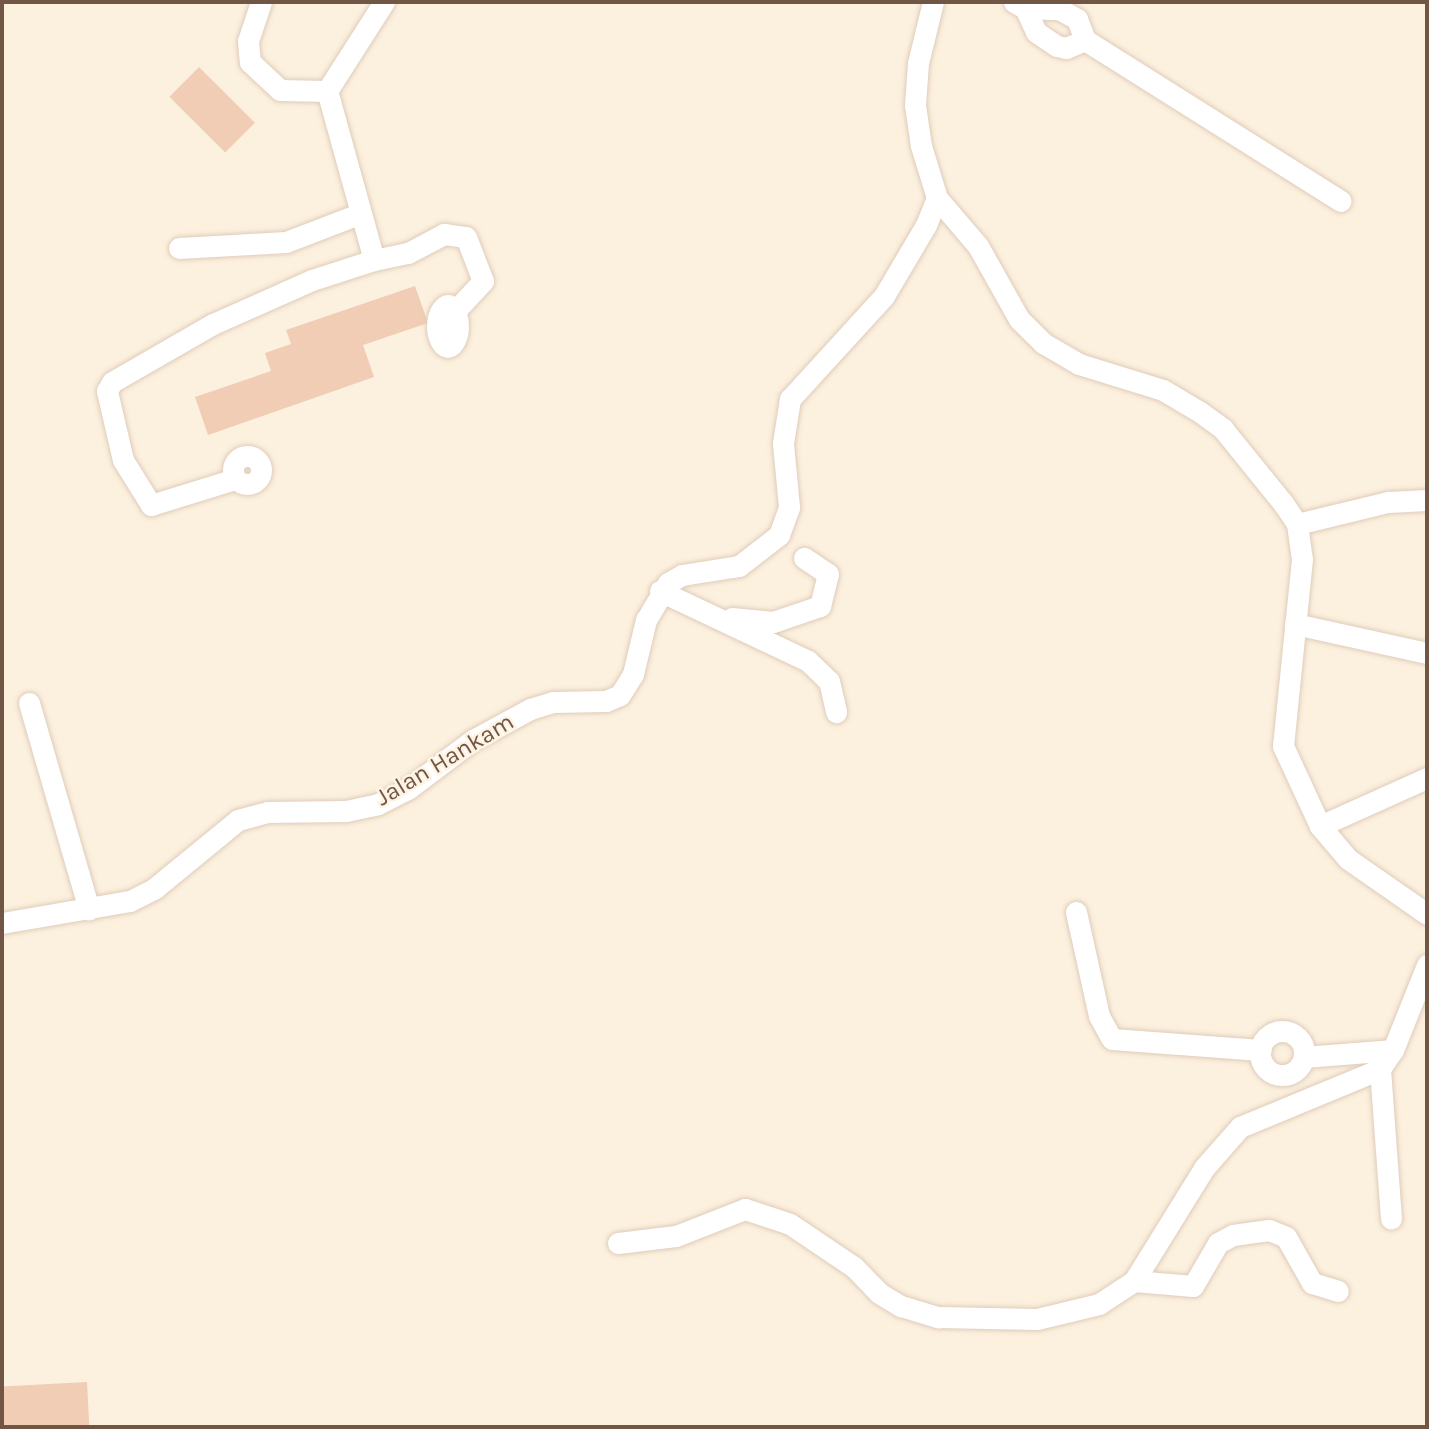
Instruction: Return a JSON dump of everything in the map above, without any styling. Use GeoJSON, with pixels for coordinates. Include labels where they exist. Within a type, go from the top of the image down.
{"type":"FeatureCollection","features":[{"type":"Feature","properties":{"kind":"street"},"geometry":{"type":"LineString","coordinates":[[261,2],[248,41],[250,62],[280,90],[327,91]]}},
{"type":"Feature","properties":{"kind":"street"},"geometry":{"type":"LineString","coordinates":[[327,91],[384,2]]}},
{"type":"Feature","properties":{"kind":"street"},"geometry":{"type":"LineString","coordinates":[[933,2],[918,63],[915,105],[921,146],[937,198],[978,246],[1019,319],[1043,343],[1079,364],[1163,390],[1200,412],[1242,451],[1297,524],[1302,559],[1283,746],[1320,826],[1348,859],[1427,914]]}},
{"type":"Feature","properties":{"kind":"street"},"geometry":{"type":"LineString","coordinates":[[1020,5],[1059,9],[1077,19],[1085,40],[1341,201]]}},
{"type":"Feature","properties":{"kind":"street"},"geometry":{"type":"LineString","coordinates":[[1020,5],[1037,32],[1057,46],[1075,47],[1085,40]]}},
{"type":"Feature","properties":{"kind":"street"},"geometry":{"type":"LineString","coordinates":[[327,91],[347,153],[359,214],[374,260]]}},
{"type":"Feature","properties":{"kind":"street"},"geometry":{"type":"LineString","coordinates":[[836,712],[829,681],[808,662],[660,591],[682,575],[738,566],[779,535],[789,507],[783,443],[790,399],[884,296],[913,250],[937,198]]}},
{"type":"Feature","properties":{"kind":"street"},"geometry":{"type":"LineString","coordinates":[[179,248],[286,242],[359,214]]}},
{"type":"Feature","properties":{"kind":"street"},"geometry":{"type":"LineString","coordinates":[[235,479],[151,505],[123,460],[106,399],[109,385],[212,324],[312,280],[374,260],[408,253],[451,232],[466,237],[483,281],[456,310]]}},
{"type":"Feature","properties":{"kind":"street"},"geometry":{"type":"LineString","coordinates":[[1297,524],[1388,502],[1427,500]]}},
{"type":"Feature","properties":{"kind":"street"},"geometry":{"type":"LineString","coordinates":[[712,615],[773,622],[811,612],[824,600],[829,579],[821,566],[804,558]]}},
{"type":"Feature","properties":{"kind":"street","name":"Jalan Hankam"},"geometry":{"type":"LineString","coordinates":[[2,923],[117,905],[149,892],[238,820],[268,813],[346,811],[378,804],[415,784],[473,740],[530,709],[553,702],[616,698],[629,684],[641,633],[660,591]]}},
{"type":"Feature","properties":{"kind":"street"},"geometry":{"type":"LineString","coordinates":[[1295,624],[1427,653]]}},
{"type":"Feature","properties":{"kind":"street"},"geometry":{"type":"LineString","coordinates":[[29,704],[89,909]]}},
{"type":"Feature","properties":{"kind":"street"},"geometry":{"type":"LineString","coordinates":[[1320,826],[1427,778]]}},
{"type":"Feature","properties":{"kind":"street"},"geometry":{"type":"LineString","coordinates":[[1076,912],[1099,1016],[1112,1038],[1223,1043],[1261,1049],[1275,1032],[1290,1032],[1301,1042],[1304,1057],[1394,1050]]}},
{"type":"Feature","properties":{"kind":"street"},"geometry":{"type":"LineString","coordinates":[[618,1243],[676,1236],[745,1209],[790,1224],[901,1306],[938,1317],[981,1321],[1037,1319],[1082,1309],[1112,1298],[1134,1281],[1204,1168],[1240,1127],[1380,1069],[1394,1050],[1427,965]]}},
{"type":"Feature","properties":{"kind":"street"},"geometry":{"type":"LineString","coordinates":[[1380,1069],[1391,1219]]}},
{"type":"Feature","properties":{"kind":"street"},"geometry":{"type":"LineString","coordinates":[[1134,1281],[1193,1286],[1218,1243],[1233,1235],[1269,1230],[1286,1237],[1312,1283],[1338,1291]]}},
{"type":"Feature","properties":{"kind":"building"},"geometry":{"type":"Polygon","coordinates":[[[199,67],[255,123],[225,153],[169,97],[199,67]]]}},
{"type":"Feature","properties":{"kind":"building"},"geometry":{"type":"Polygon","coordinates":[[[415,286],[428,323],[363,345],[374,377],[208,435],[195,397],[271,371],[265,353],[291,344],[286,330],[415,286]]]}},
{"type":"Feature","properties":{"kind":"building"},"geometry":{"type":"Polygon","coordinates":[[[87,1382],[89,1426],[4,1427],[2,1386],[87,1382]]]}}]}
